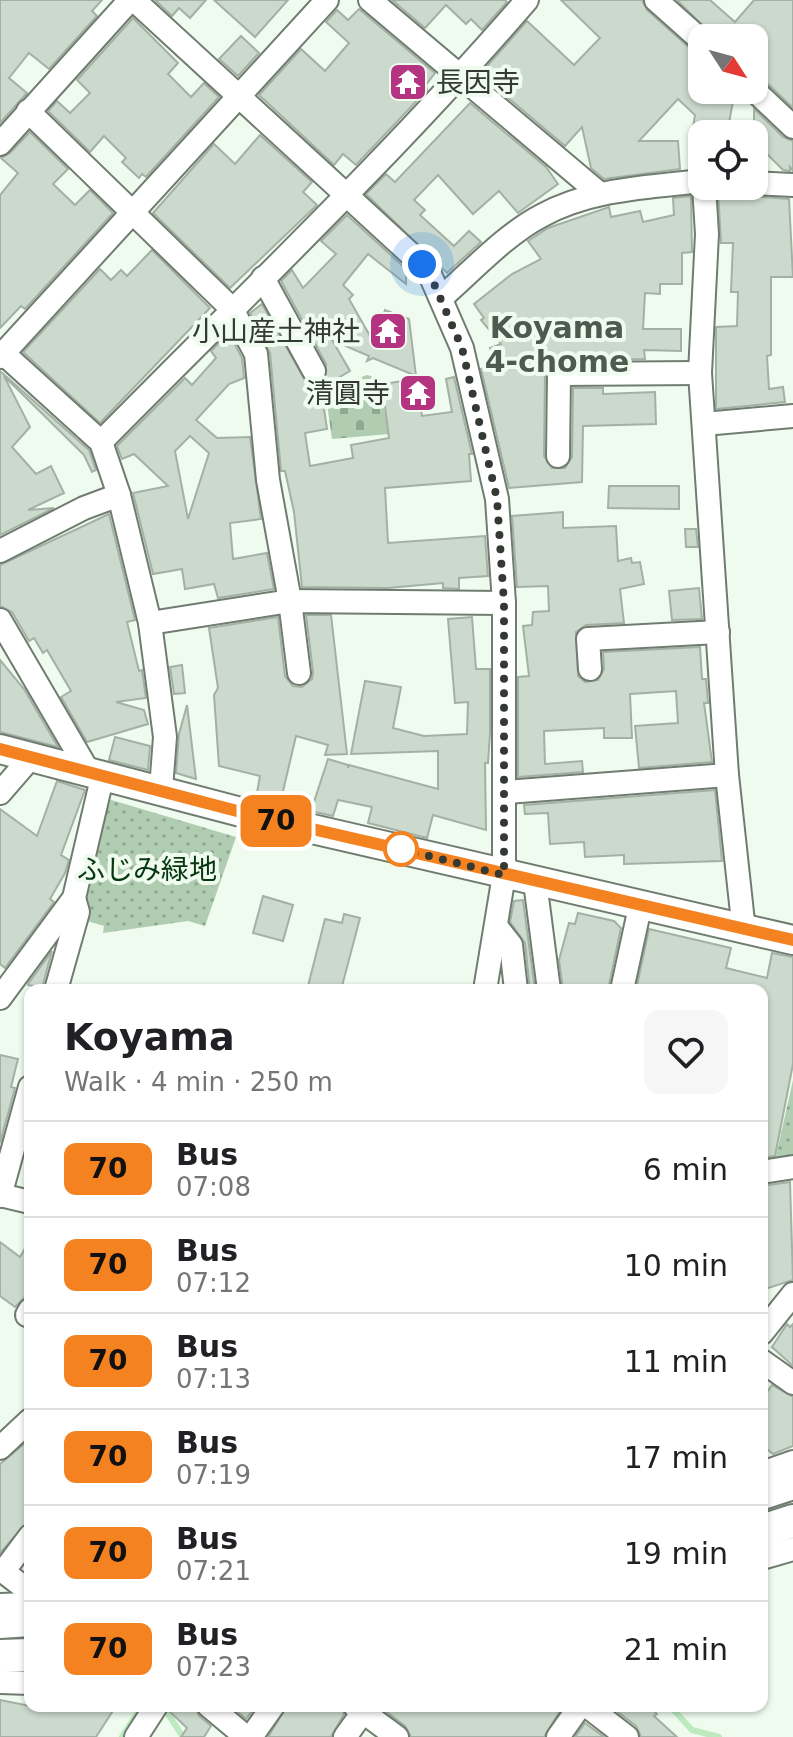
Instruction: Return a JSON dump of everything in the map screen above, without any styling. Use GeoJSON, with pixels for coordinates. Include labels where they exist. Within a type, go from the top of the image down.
{"type":"FeatureCollection","features":[{"type":"Feature","properties":{"kind":"highway"},"geometry":{"type":"LineString","coordinates":[[768,1491],[793,1483]]}},
{"type":"Feature","properties":{"kind":"highway"},"geometry":{"type":"LineString","coordinates":[[768,1529],[793,1521]]}},
{"type":"Feature","properties":{"kind":"highway"},"geometry":{"type":"LineString","coordinates":[[0,1622],[24,1620]]}},
{"type":"Feature","properties":{"kind":"highway"},"geometry":{"type":"LineString","coordinates":[[0,1656],[24,1655]]}},
{"type":"Feature","properties":{"kind":"main road"},"geometry":{"type":"LineString","coordinates":[[0,749],[504,875],[793,940]]}},
{"type":"Feature","properties":{"kind":"street"},"geometry":{"type":"LineString","coordinates":[[161,789],[165,737],[150,623],[119,495],[101,442],[2,355],[327,0]]}},
{"type":"Feature","properties":{"kind":"street"},"geometry":{"type":"LineString","coordinates":[[370,0],[600,194]]}},
{"type":"Feature","properties":{"kind":"street"},"geometry":{"type":"LineString","coordinates":[[101,442],[348,195],[460,78],[527,0]]}},
{"type":"Feature","properties":{"kind":"street"},"geometry":{"type":"LineString","coordinates":[[656,0],[688,29]]}},
{"type":"Feature","properties":{"kind":"street"},"geometry":{"type":"LineString","coordinates":[[0,144],[135,1],[428,270],[468,370],[497,499],[504,603],[506,792],[504,875],[486,984]]}},
{"type":"Feature","properties":{"kind":"street"},"geometry":{"type":"LineString","coordinates":[[768,103],[793,127]]}},
{"type":"Feature","properties":{"kind":"street"},"geometry":{"type":"LineString","coordinates":[[28,111],[232,309],[256,354],[268,480],[290,601],[299,673]]}},
{"type":"Feature","properties":{"kind":"street"},"geometry":{"type":"LineString","coordinates":[[768,184],[793,185]]}},
{"type":"Feature","properties":{"kind":"street"},"geometry":{"type":"LineString","coordinates":[[441,298],[538,217],[600,194],[688,185]]}},
{"type":"Feature","properties":{"kind":"street"},"geometry":{"type":"LineString","coordinates":[[704,200],[707,234],[700,373],[727,775],[744,931]]}},
{"type":"Feature","properties":{"kind":"street"},"geometry":{"type":"LineString","coordinates":[[263,278],[314,371]]}},
{"type":"Feature","properties":{"kind":"street"},"geometry":{"type":"LineString","coordinates":[[558,456],[559,374],[700,373]]}},
{"type":"Feature","properties":{"kind":"street"},"geometry":{"type":"LineString","coordinates":[[704,424],[793,416]]}},
{"type":"Feature","properties":{"kind":"street"},"geometry":{"type":"LineString","coordinates":[[0,551],[84,508],[119,495]]}},
{"type":"Feature","properties":{"kind":"street"},"geometry":{"type":"LineString","coordinates":[[150,623],[290,601],[504,603]]}},
{"type":"Feature","properties":{"kind":"street"},"geometry":{"type":"LineString","coordinates":[[0,620],[95,771],[74,898],[78,912],[58,984]]}},
{"type":"Feature","properties":{"kind":"street"},"geometry":{"type":"LineString","coordinates":[[590,669],[588,639],[718,632]]}},
{"type":"Feature","properties":{"kind":"street"},"geometry":{"type":"LineString","coordinates":[[0,793],[32,756]]}},
{"type":"Feature","properties":{"kind":"street"},"geometry":{"type":"LineString","coordinates":[[506,792],[727,775]]}},
{"type":"Feature","properties":{"kind":"street"},"geometry":{"type":"LineString","coordinates":[[535,882],[548,984]]}},
{"type":"Feature","properties":{"kind":"street"},"geometry":{"type":"LineString","coordinates":[[0,998],[74,898]]}},
{"type":"Feature","properties":{"kind":"street"},"geometry":{"type":"LineString","coordinates":[[623,984],[640,907]]}},
{"type":"Feature","properties":{"kind":"street"},"geometry":{"type":"LineString","coordinates":[[496,926],[511,945],[515,984]]}},
{"type":"Feature","properties":{"kind":"street"},"geometry":{"type":"LineString","coordinates":[[24,1109],[0,1195],[24,1201]]}},
{"type":"Feature","properties":{"kind":"street"},"geometry":{"type":"LineString","coordinates":[[768,1171],[793,1167]]}},
{"type":"Feature","properties":{"kind":"street"},"geometry":{"type":"LineString","coordinates":[[768,1325],[793,1294]]}},
{"type":"Feature","properties":{"kind":"street"},"geometry":{"type":"LineString","coordinates":[[768,1372],[793,1383]]}},
{"type":"Feature","properties":{"kind":"street"},"geometry":{"type":"LineString","coordinates":[[0,1448],[24,1426]]}},
{"type":"Feature","properties":{"kind":"street"},"geometry":{"type":"LineString","coordinates":[[768,1471],[793,1462]]}},
{"type":"Feature","properties":{"kind":"street"},"geometry":{"type":"LineString","coordinates":[[24,1543],[2,1570],[24,1587]]}},
{"type":"Feature","properties":{"kind":"street"},"geometry":{"type":"LineString","coordinates":[[768,1556],[793,1549]]}},
{"type":"Feature","properties":{"kind":"street"},"geometry":{"type":"LineString","coordinates":[[0,1605],[24,1604]]}},
{"type":"Feature","properties":{"kind":"street"},"geometry":{"type":"LineString","coordinates":[[0,1682],[24,1683]]}},
{"type":"Feature","properties":{"kind":"street"},"geometry":{"type":"LineString","coordinates":[[136,1737],[153,1712]]}},
{"type":"Feature","properties":{"kind":"street"},"geometry":{"type":"LineString","coordinates":[[217,1712],[248,1737],[268,1712]]}},
{"type":"Feature","properties":{"kind":"street"},"geometry":{"type":"LineString","coordinates":[[345,1737],[358,1712]]}},
{"type":"Feature","properties":{"kind":"street"},"geometry":{"type":"LineString","coordinates":[[363,1712],[397,1737]]}},
{"type":"Feature","properties":{"kind":"street"},"geometry":{"type":"LineString","coordinates":[[558,1737],[576,1712]]}},
{"type":"Feature","properties":{"kind":"street"},"geometry":{"type":"LineString","coordinates":[[595,1712],[627,1737]]}},
{"type":"Feature","properties":{"kind":"green space"},"geometry":{"type":"Polygon","coordinates":[[[367,375],[378,378],[389,434],[332,439],[325,390],[367,375]]]}},
{"type":"Feature","properties":{"kind":"green space","name":"ふじみ緑地"},"geometry":{"type":"Polygon","coordinates":[[[108,799],[236,837],[205,926],[188,921],[103,933],[104,926],[81,919],[81,900],[108,799]]]}},
{"type":"Feature","properties":{"kind":"green space"},"geometry":{"type":"Polygon","coordinates":[[[793,1080],[793,1162],[774,1165],[793,1080]]]}},
{"type":"Feature","properties":{"kind":"building"},"geometry":{"type":"Polygon","coordinates":[[[0,0],[102,0],[92,11],[97,16],[49,69],[29,53],[9,78],[27,93],[0,123],[0,0]]]}},
{"type":"Feature","properties":{"kind":"building"},"geometry":{"type":"Polygon","coordinates":[[[155,0],[206,0],[190,18],[179,8],[172,16],[155,0]]]}},
{"type":"Feature","properties":{"kind":"building"},"geometry":{"type":"Polygon","coordinates":[[[214,0],[288,0],[255,37],[214,0]]]}},
{"type":"Feature","properties":{"kind":"building"},"geometry":{"type":"Polygon","coordinates":[[[392,0],[507,2],[482,30],[471,19],[466,24],[446,5],[425,28],[392,0]]]}},
{"type":"Feature","properties":{"kind":"building"},"geometry":{"type":"Polygon","coordinates":[[[561,0],[642,0],[647,10],[688,47],[688,104],[732,104],[730,120],[694,120],[695,115],[678,99],[639,141],[678,141],[680,169],[604,179],[591,168],[582,127],[565,146],[480,74],[527,21],[574,65],[600,38],[561,0]]]}},
{"type":"Feature","properties":{"kind":"building"},"geometry":{"type":"Polygon","coordinates":[[[677,0],[710,0],[735,22],[754,0],[793,0],[793,108],[768,84],[768,24],[701,24],[677,0]]]}},
{"type":"Feature","properties":{"kind":"building"},"geometry":{"type":"Polygon","coordinates":[[[359,9],[435,73],[426,85],[427,90],[356,165],[343,154],[334,165],[259,95],[301,49],[325,71],[349,43],[326,22],[337,10],[348,20],[359,9]]]}},
{"type":"Feature","properties":{"kind":"building"},"geometry":{"type":"Polygon","coordinates":[[[133,18],[178,63],[168,74],[191,97],[204,83],[219,97],[146,177],[142,174],[139,178],[122,162],[126,158],[104,136],[90,152],[48,111],[57,101],[70,113],[90,93],[77,80],[133,18]]]}},
{"type":"Feature","properties":{"kind":"building"},"geometry":{"type":"Polygon","coordinates":[[[241,36],[259,53],[238,76],[219,59],[241,36]]]}},
{"type":"Feature","properties":{"kind":"building"},"geometry":{"type":"Polygon","coordinates":[[[470,103],[546,167],[558,184],[518,213],[499,191],[473,214],[438,175],[414,200],[425,210],[420,215],[454,246],[469,231],[481,242],[447,273],[366,194],[386,174],[395,182],[470,103]]]}},
{"type":"Feature","properties":{"kind":"building"},"geometry":{"type":"Polygon","coordinates":[[[754,109],[765,120],[754,120],[754,109]]]}},
{"type":"Feature","properties":{"kind":"building"},"geometry":{"type":"Polygon","coordinates":[[[768,123],[783,137],[793,141],[793,171],[790,167],[790,171],[783,170],[768,155],[768,123]]]}},
{"type":"Feature","properties":{"kind":"building"},"geometry":{"type":"Polygon","coordinates":[[[30,132],[68,169],[53,184],[75,205],[90,190],[113,213],[25,309],[21,306],[0,328],[0,195],[18,173],[1,158],[30,132]]]}},
{"type":"Feature","properties":{"kind":"building"},"geometry":{"type":"Polygon","coordinates":[[[260,135],[312,182],[303,192],[317,205],[230,288],[153,213],[214,144],[235,164],[260,135]]]}},
{"type":"Feature","properties":{"kind":"building"},"geometry":{"type":"Polygon","coordinates":[[[688,196],[691,200],[692,252],[682,253],[682,284],[660,284],[660,294],[645,293],[643,329],[681,329],[681,351],[644,350],[645,359],[558,360],[547,366],[544,456],[552,468],[565,468],[572,457],[573,388],[603,388],[603,394],[655,392],[656,424],[583,426],[582,482],[509,488],[481,369],[496,365],[490,348],[501,344],[481,320],[484,318],[474,304],[512,274],[541,259],[528,241],[548,228],[609,207],[611,217],[640,211],[643,222],[674,215],[673,198],[688,196]]]}},
{"type":"Feature","properties":{"kind":"building"},"geometry":{"type":"Polygon","coordinates":[[[789,199],[793,277],[771,277],[771,355],[767,356],[769,389],[783,387],[785,402],[716,409],[716,327],[737,326],[738,292],[731,292],[733,243],[721,243],[719,200],[789,199]]]}},
{"type":"Feature","properties":{"kind":"building"},"geometry":{"type":"Polygon","coordinates":[[[347,215],[406,269],[406,284],[368,254],[343,285],[353,295],[349,299],[374,343],[385,310],[409,319],[416,376],[373,358],[367,361],[369,356],[332,340],[350,371],[321,388],[327,429],[305,433],[310,466],[353,458],[351,445],[389,438],[382,384],[417,379],[422,416],[452,412],[446,379],[454,377],[472,454],[469,454],[471,481],[385,488],[388,543],[485,536],[488,576],[459,578],[459,589],[443,588],[443,583],[388,588],[302,587],[294,512],[285,471],[281,471],[270,353],[250,313],[262,304],[306,382],[314,385],[325,379],[326,364],[281,281],[292,270],[303,288],[336,254],[321,241],[347,215]]]}},
{"type":"Feature","properties":{"kind":"building"},"geometry":{"type":"Polygon","coordinates":[[[152,250],[210,308],[100,423],[23,352],[100,269],[111,280],[121,270],[127,276],[152,250]]]}},
{"type":"Feature","properties":{"kind":"building"},"geometry":{"type":"Polygon","coordinates":[[[229,333],[242,358],[244,378],[229,384],[196,420],[217,438],[250,437],[261,519],[230,523],[233,559],[267,553],[274,589],[218,598],[214,584],[185,589],[182,569],[153,574],[133,493],[168,486],[134,454],[122,459],[117,446],[185,378],[192,385],[216,358],[211,351],[229,333]],[[190,436],[175,451],[188,519],[209,453],[190,436]]]}},
{"type":"Feature","properties":{"kind":"building"},"geometry":{"type":"Polygon","coordinates":[[[0,371],[89,450],[96,470],[92,472],[84,455],[4,376],[30,427],[12,447],[36,474],[51,466],[64,493],[28,510],[54,508],[0,535],[0,371]]]}},
{"type":"Feature","properties":{"kind":"building"},"geometry":{"type":"Polygon","coordinates":[[[609,486],[679,486],[679,509],[608,508],[609,486]]]}},
{"type":"Feature","properties":{"kind":"building"},"geometry":{"type":"Polygon","coordinates":[[[563,512],[563,528],[616,526],[618,561],[631,558],[632,563],[640,562],[644,584],[620,589],[624,623],[586,625],[576,632],[578,676],[585,682],[598,680],[604,669],[603,652],[700,647],[702,679],[706,679],[708,703],[704,703],[712,762],[639,768],[635,726],[678,723],[676,691],[630,694],[632,738],[604,738],[604,728],[544,731],[545,764],[582,761],[583,772],[518,777],[518,677],[529,676],[523,626],[532,625],[533,612],[549,611],[548,586],[517,587],[512,516],[563,512]]]}},
{"type":"Feature","properties":{"kind":"building"},"geometry":{"type":"Polygon","coordinates":[[[109,514],[135,620],[127,622],[139,671],[142,670],[146,698],[116,702],[144,710],[148,724],[87,742],[61,697],[71,691],[47,650],[43,653],[34,638],[29,641],[12,612],[0,606],[0,565],[109,514]]]}},
{"type":"Feature","properties":{"kind":"building"},"geometry":{"type":"Polygon","coordinates":[[[685,529],[696,529],[698,547],[686,547],[685,529]]]}},
{"type":"Feature","properties":{"kind":"building"},"geometry":{"type":"Polygon","coordinates":[[[699,588],[702,619],[672,620],[669,591],[699,588]]]}},
{"type":"Feature","properties":{"kind":"building"},"geometry":{"type":"Polygon","coordinates":[[[306,615],[331,615],[347,754],[325,755],[328,745],[296,736],[280,804],[256,798],[260,776],[219,766],[214,695],[218,688],[209,628],[278,617],[285,676],[293,686],[302,687],[312,679],[313,672],[306,615]]]}},
{"type":"Feature","properties":{"kind":"building"},"geometry":{"type":"Polygon","coordinates":[[[472,617],[476,669],[490,669],[490,733],[488,763],[485,763],[486,830],[433,815],[427,838],[368,823],[372,807],[338,800],[333,816],[311,811],[328,759],[348,765],[348,768],[349,765],[438,789],[438,751],[351,754],[365,681],[401,687],[393,728],[424,736],[467,734],[468,702],[455,703],[448,619],[472,617]]]}},
{"type":"Feature","properties":{"kind":"building"},"geometry":{"type":"Polygon","coordinates":[[[0,660],[24,689],[58,747],[0,732],[0,660]]]}},
{"type":"Feature","properties":{"kind":"building"},"geometry":{"type":"Polygon","coordinates":[[[182,665],[185,693],[174,694],[170,667],[182,665]]]}},
{"type":"Feature","properties":{"kind":"building"},"geometry":{"type":"Polygon","coordinates":[[[187,705],[196,779],[176,773],[179,734],[187,705]]]}},
{"type":"Feature","properties":{"kind":"building"},"geometry":{"type":"Polygon","coordinates":[[[115,737],[150,746],[148,770],[109,760],[115,737]]]}},
{"type":"Feature","properties":{"kind":"building"},"geometry":{"type":"Polygon","coordinates":[[[57,781],[85,790],[61,855],[69,860],[50,899],[54,902],[5,968],[0,964],[0,809],[37,836],[57,781]]]}},
{"type":"Feature","properties":{"kind":"building"},"geometry":{"type":"Polygon","coordinates":[[[715,790],[722,861],[624,864],[624,855],[585,857],[584,842],[550,844],[548,813],[525,814],[524,805],[715,790]]]}},
{"type":"Feature","properties":{"kind":"building"},"geometry":{"type":"Polygon","coordinates":[[[263,896],[293,905],[283,941],[253,933],[263,896]]]}},
{"type":"Feature","properties":{"kind":"building"},"geometry":{"type":"Polygon","coordinates":[[[523,900],[534,984],[529,984],[525,943],[510,922],[514,901],[523,900]]]}},
{"type":"Feature","properties":{"kind":"building"},"geometry":{"type":"Polygon","coordinates":[[[578,913],[614,921],[621,928],[609,984],[562,984],[559,960],[569,923],[575,924],[578,913]]]}},
{"type":"Feature","properties":{"kind":"building"},"geometry":{"type":"Polygon","coordinates":[[[344,914],[360,918],[343,984],[309,984],[325,919],[342,923],[344,914]]]}},
{"type":"Feature","properties":{"kind":"building"},"geometry":{"type":"Polygon","coordinates":[[[649,929],[731,948],[726,968],[767,978],[772,953],[793,957],[793,1064],[775,1156],[768,1157],[768,984],[637,984],[649,929]]]}},
{"type":"Feature","properties":{"kind":"building"},"geometry":{"type":"Polygon","coordinates":[[[52,951],[43,984],[28,984],[52,951]]]}},
{"type":"Feature","properties":{"kind":"building"},"geometry":{"type":"Polygon","coordinates":[[[0,1055],[18,1059],[11,1087],[15,1088],[0,1143],[0,1055]]]}},
{"type":"Feature","properties":{"kind":"building"},"geometry":{"type":"Polygon","coordinates":[[[790,1182],[793,1280],[768,1288],[768,1185],[790,1182]]]}},
{"type":"Feature","properties":{"kind":"building"},"geometry":{"type":"Polygon","coordinates":[[[0,1242],[20,1257],[24,1250],[24,1298],[15,1307],[0,1296],[0,1242]]]}},
{"type":"Feature","properties":{"kind":"building"},"geometry":{"type":"Polygon","coordinates":[[[787,1324],[790,1327],[793,1324],[793,1366],[772,1347],[787,1324]]]}},
{"type":"Feature","properties":{"kind":"building"},"geometry":{"type":"Polygon","coordinates":[[[772,1385],[793,1397],[793,1446],[773,1454],[768,1450],[768,1391],[772,1385]]]}},
{"type":"Feature","properties":{"kind":"building"},"geometry":{"type":"Polygon","coordinates":[[[24,1444],[24,1526],[0,1553],[0,1464],[24,1444]]]}},
{"type":"Feature","properties":{"kind":"building"},"geometry":{"type":"Polygon","coordinates":[[[0,1700],[24,1705],[24,1712],[112,1712],[96,1737],[0,1737],[0,1700]]]}},
{"type":"Feature","properties":{"kind":"building"},"geometry":{"type":"Polygon","coordinates":[[[170,1712],[197,1712],[211,1726],[204,1737],[181,1737],[187,1728],[170,1712]]]}},
{"type":"Feature","properties":{"kind":"building"},"geometry":{"type":"Polygon","coordinates":[[[238,1712],[251,1712],[246,1719],[238,1712]]]}},
{"type":"Feature","properties":{"kind":"building"},"geometry":{"type":"Polygon","coordinates":[[[283,1712],[344,1714],[331,1737],[268,1737],[283,1712]]]}},
{"type":"Feature","properties":{"kind":"building"},"geometry":{"type":"Polygon","coordinates":[[[387,1712],[559,1712],[544,1737],[411,1737],[405,1726],[387,1712]]]}},
{"type":"Feature","properties":{"kind":"building"},"geometry":{"type":"Polygon","coordinates":[[[618,1712],[655,1712],[657,1714],[654,1716],[677,1737],[641,1737],[636,1726],[618,1712]]]}},
{"type":"Feature","properties":{"kind":"building"},"geometry":{"type":"Polygon","coordinates":[[[585,1723],[604,1737],[575,1737],[585,1723]]]}},
{"type":"Feature","properties":{"kind":"waterway"},"geometry":{"type":"LineString","coordinates":[[122,1737],[138,1712]]}},
{"type":"Feature","properties":{"kind":"waterway"},"geometry":{"type":"LineString","coordinates":[[165,1712],[183,1737]]}},
{"type":"Feature","properties":{"kind":"waterway"},"geometry":{"type":"LineString","coordinates":[[676,1712],[692,1730],[719,1737]]}},
{"type":"Feature","properties":{"kind":"bus line","name":"70"},"geometry":{"type":"LineString","coordinates":[[0,749],[87,769],[256,816],[793,940]]}},
{"type":"Feature","properties":{"kind":"place","name":"長因寺"},"geometry":{"type":"Point","coordinates":[408,82]}},
{"type":"Feature","properties":{"kind":"place","name":"小山産土神社"},"geometry":{"type":"Point","coordinates":[388,331]}},
{"type":"Feature","properties":{"kind":"place","name":"清圓寺"},"geometry":{"type":"Point","coordinates":[418,393]}},
{"type":"Feature","properties":{"kind":"district","name":"Koyama 4-chome"},"geometry":{"type":"Point","coordinates":[557,344]}},
{"type":"Feature","properties":{"kind":"route"},"geometry":{"type":"LineString","coordinates":[[401,849],[504,875],[504,603],[497,499],[462,348],[428,270],[422,264]]}}]}
